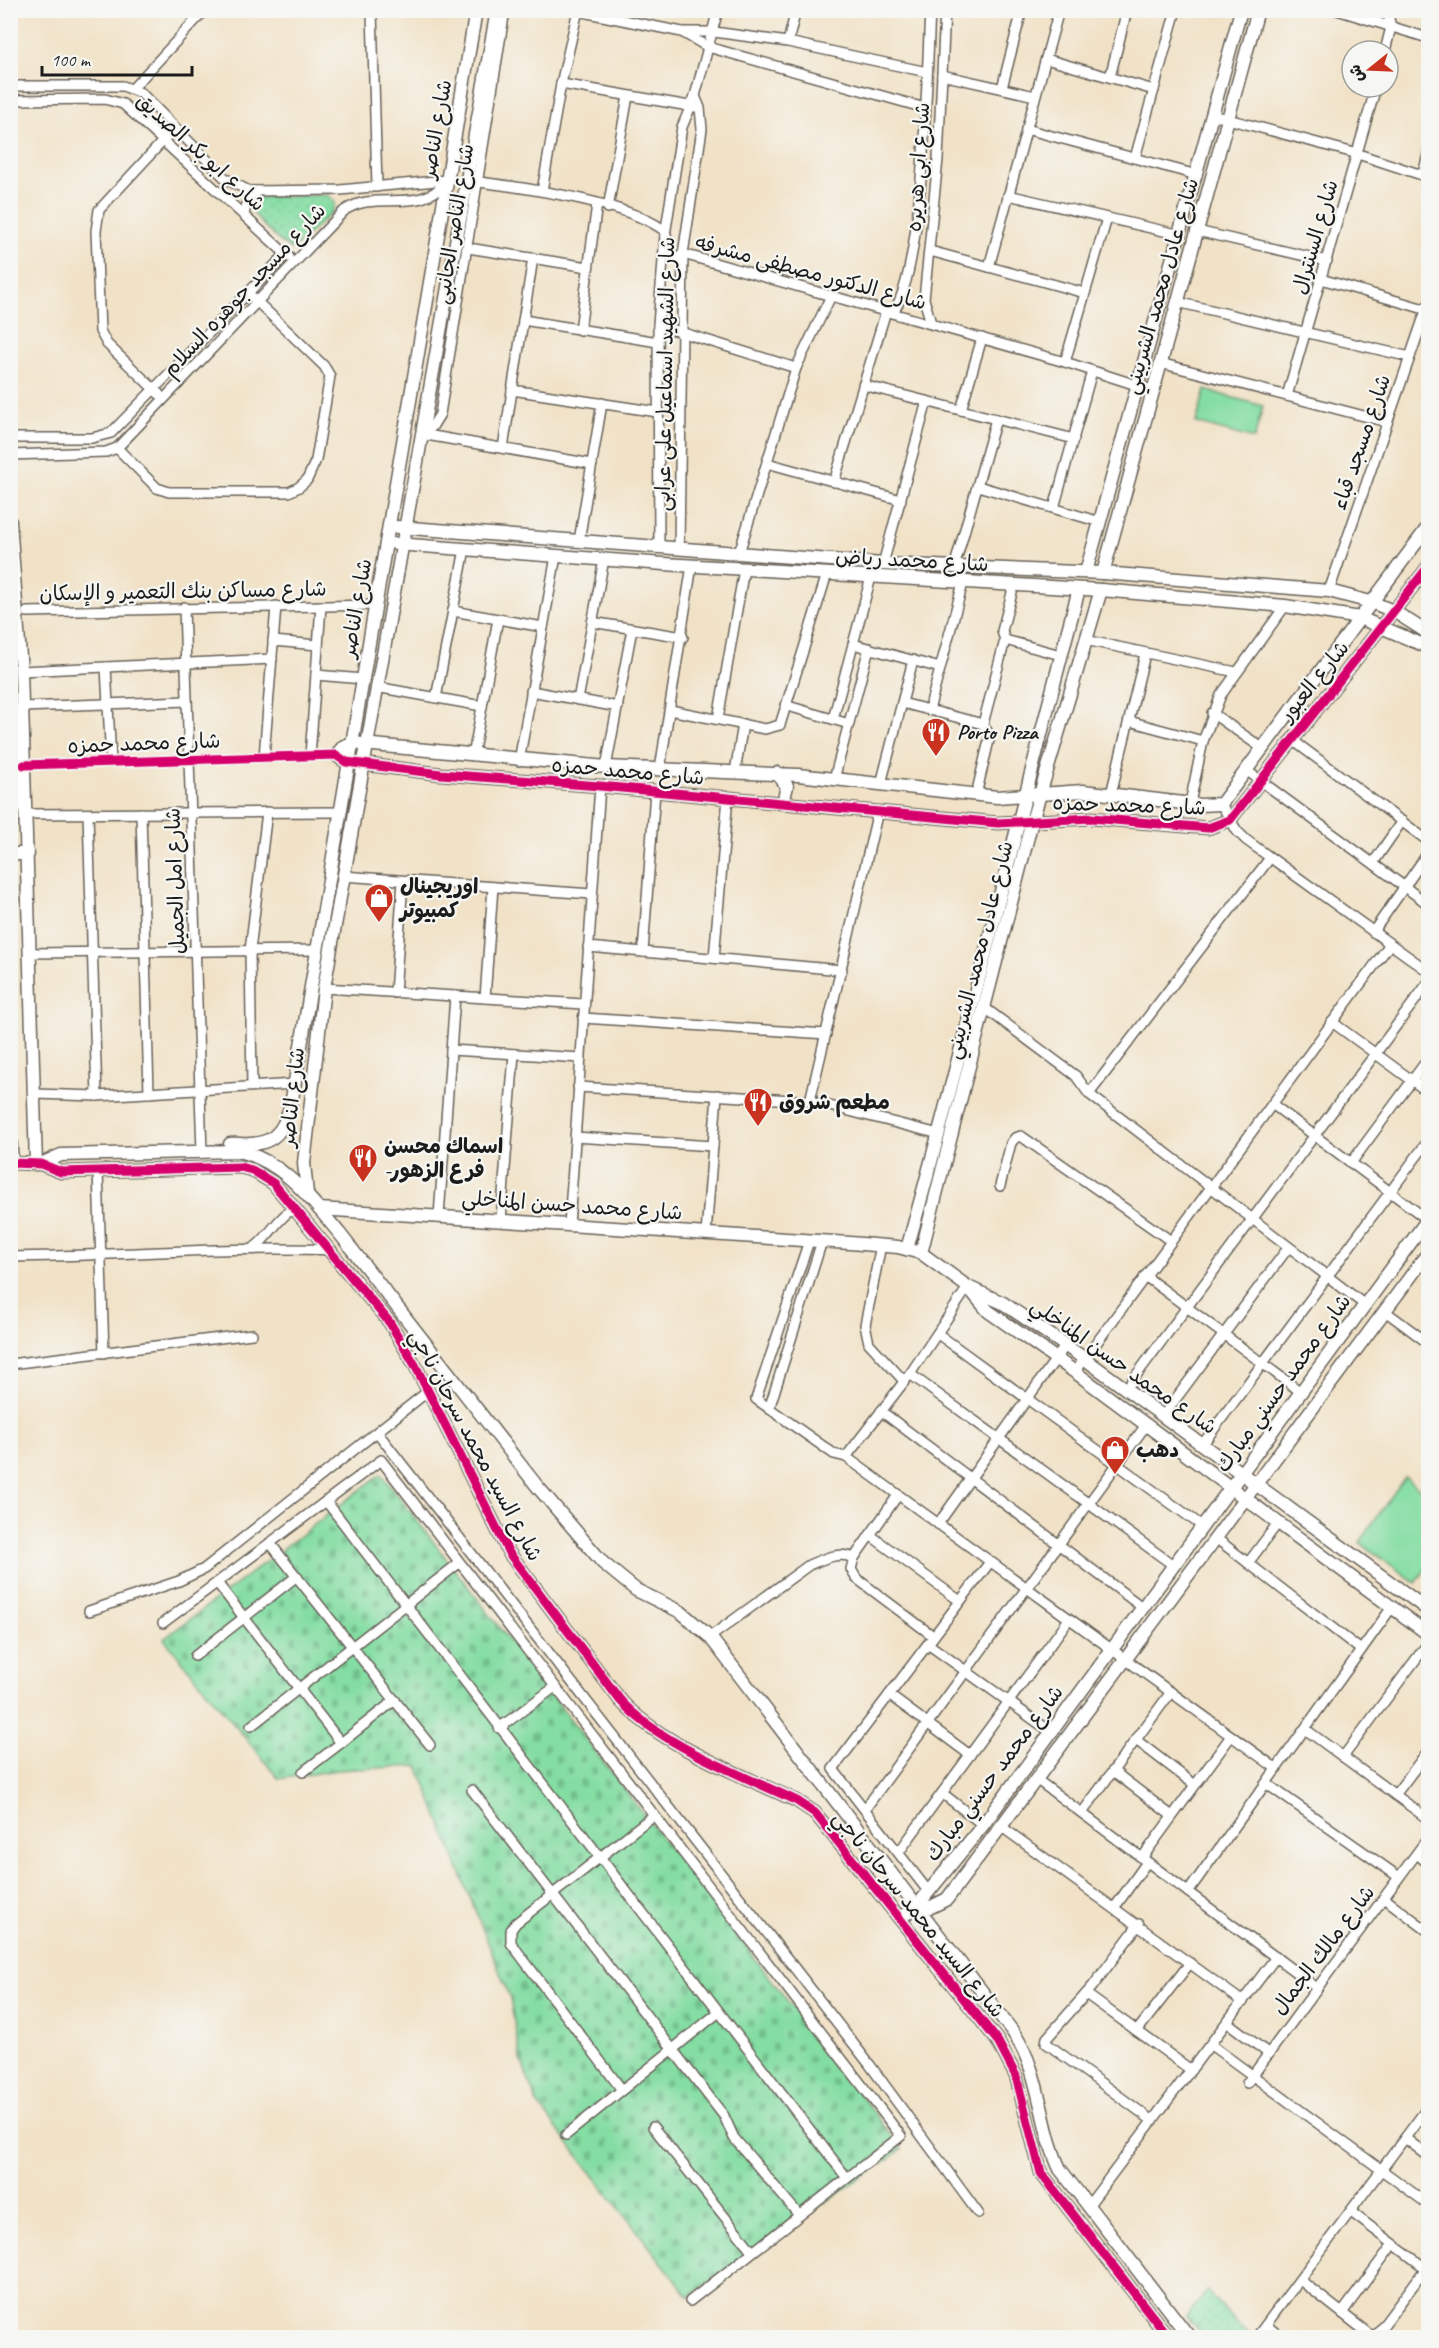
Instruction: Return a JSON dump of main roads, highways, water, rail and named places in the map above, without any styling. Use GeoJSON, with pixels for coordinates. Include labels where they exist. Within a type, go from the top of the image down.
{"type":"FeatureCollection","features":[{"type":"Feature","properties":{"kind":"place","name":"Porto Pizza"},"geometry":{"type":"Point","coordinates":[936,758]}},
{"type":"Feature","properties":{"kind":"place","name":"اوريجينال كمبيوتر"},"geometry":{"type":"Point","coordinates":[379,924]}},
{"type":"Feature","properties":{"kind":"place","name":"مطعم شروق"},"geometry":{"type":"Point","coordinates":[758,1128]}},
{"type":"Feature","properties":{"kind":"place","name":"اسماك محسن -فرع الزهور"},"geometry":{"type":"Point","coordinates":[363,1184]}},
{"type":"Feature","properties":{"kind":"place","name":"دهب"},"geometry":{"type":"Point","coordinates":[1115,1476]}}]}
